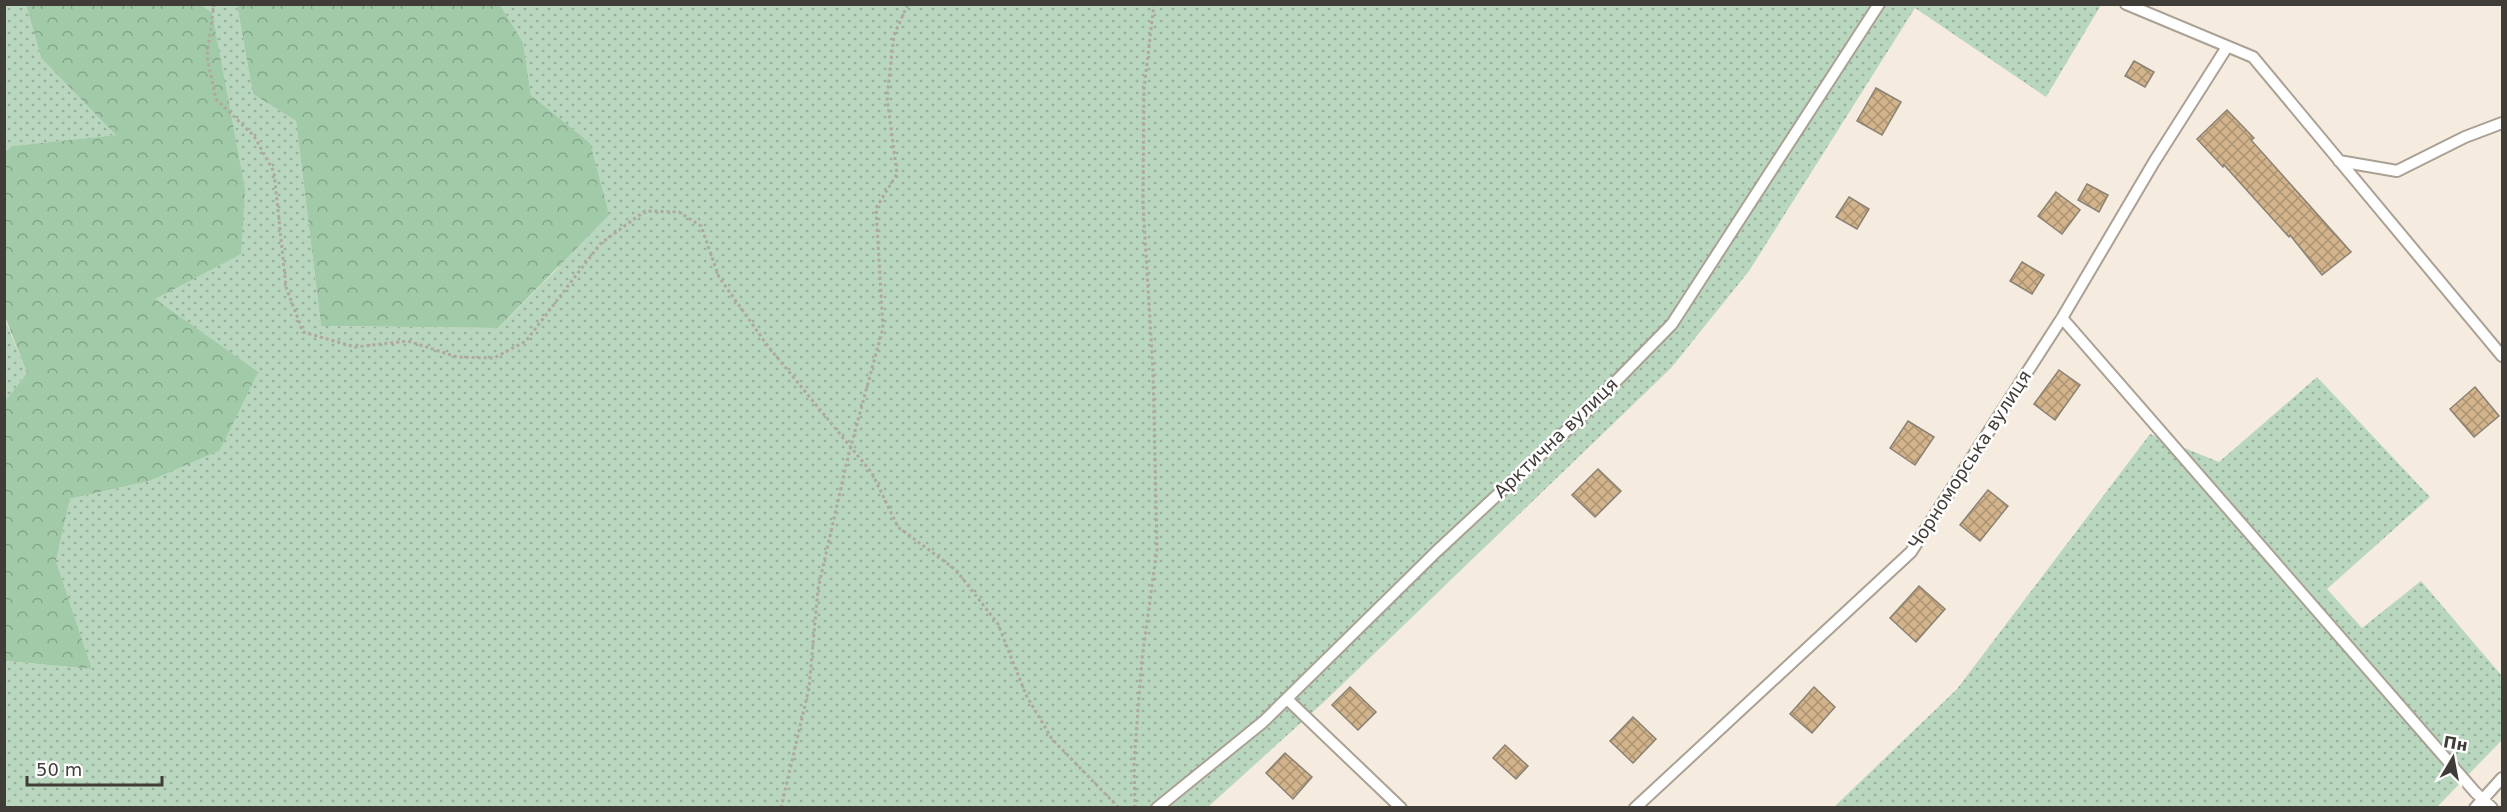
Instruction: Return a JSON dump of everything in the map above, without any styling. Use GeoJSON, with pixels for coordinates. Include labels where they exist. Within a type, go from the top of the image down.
{"type":"FeatureCollection","features":[{"type":"Feature","properties":{"kind":"lane","name":"Арктична вулиця"},"geometry":{"type":"LineString","coordinates":[[1157,807],[1263,722],[1437,551],[1580,418],[1672,324],[1879,4]]}},
{"type":"Feature","properties":{"kind":"lane"},"geometry":{"type":"LineString","coordinates":[[2126,4],[2253,57],[2502,356]]}},
{"type":"Feature","properties":{"kind":"lane","name":"Чорноморська вулиця"},"geometry":{"type":"LineString","coordinates":[[1635,807],[1911,552],[2062,318],[2154,162],[2227,48]]}},
{"type":"Feature","properties":{"kind":"lane"},"geometry":{"type":"LineString","coordinates":[[2339,160],[2397,171],[2465,136],[2502,123]]}},
{"type":"Feature","properties":{"kind":"lane"},"geometry":{"type":"LineString","coordinates":[[2062,318],[2475,792],[2488,803]]}},
{"type":"Feature","properties":{"kind":"lane"},"geometry":{"type":"LineString","coordinates":[[1287,699],[1401,807]]}},
{"type":"Feature","properties":{"kind":"lane"},"geometry":{"type":"LineString","coordinates":[[2475,807],[2488,803],[2502,778]]}},
{"type":"Feature","properties":{"kind":"path"},"geometry":{"type":"LineString","coordinates":[[214,4],[207,57],[216,99],[254,136],[274,172],[286,287],[303,332],[355,347],[408,341],[457,357],[494,358],[526,341],[600,244],[645,210],[679,212],[701,226],[719,277],[767,345],[872,473],[897,527],[956,570],[998,624],[1026,695],[1052,739],[1119,807]]}},
{"type":"Feature","properties":{"kind":"path"},"geometry":{"type":"LineString","coordinates":[[780,807],[809,688],[818,589],[851,447],[883,327],[876,208],[897,174],[887,97],[894,35],[908,4]]}},
{"type":"Feature","properties":{"kind":"path"},"geometry":{"type":"LineString","coordinates":[[1135,807],[1134,761],[1142,659],[1157,549],[1153,370],[1143,205],[1144,89],[1154,4]]}},
{"type":"Feature","properties":{"kind":"green space"},"geometry":{"type":"Polygon","coordinates":[[[5,5],[26,5],[41,58],[117,135],[13,146],[5,152],[5,5]]]}},
{"type":"Feature","properties":{"kind":"green space"},"geometry":{"type":"Polygon","coordinates":[[[26,5],[202,5],[212,13],[245,189],[241,254],[155,299],[258,372],[220,450],[149,481],[70,499],[56,561],[92,669],[5,661],[5,401],[27,373],[5,317],[5,152],[12,146],[116,135],[41,58],[26,5]]]}},
{"type":"Feature","properties":{"kind":"green space"},"geometry":{"type":"Polygon","coordinates":[[[202,5],[237,5],[253,94],[296,121],[321,326],[498,328],[558,268],[590,143],[531,95],[523,42],[500,5],[2101,5],[2046,97],[1915,8],[1749,271],[1671,368],[1326,700],[1208,807],[5,807],[4,661],[92,669],[56,561],[70,499],[149,481],[154,299],[212,13],[202,5]]]}},
{"type":"Feature","properties":{"kind":"green space"},"geometry":{"type":"Polygon","coordinates":[[[237,5],[500,5],[523,42],[531,95],[590,143],[609,215],[498,328],[321,326],[296,121],[253,94],[237,5]]]}},
{"type":"Feature","properties":{"kind":"green space"},"geometry":{"type":"Polygon","coordinates":[[[4,317],[27,373],[5,401],[4,401],[4,317]]]}},
{"type":"Feature","properties":{"kind":"green space"},"geometry":{"type":"Polygon","coordinates":[[[2317,377],[2430,497],[2327,589],[2362,628],[2421,581],[2502,676],[2502,740],[2437,807],[1833,808],[1957,689],[2150,434],[2219,462],[2317,377]]]}},
{"type":"Feature","properties":{"kind":"building"},"geometry":{"type":"Polygon","coordinates":[[[2134,61],[2154,72],[2145,87],[2125,76],[2134,61]]]}},
{"type":"Feature","properties":{"kind":"building"},"geometry":{"type":"Polygon","coordinates":[[[1876,88],[1901,102],[1882,135],[1857,121],[1876,88]]]}},
{"type":"Feature","properties":{"kind":"building"},"geometry":{"type":"Polygon","coordinates":[[[2227,110],[2254,138],[2251,140],[2351,252],[2322,275],[2290,235],[2289,237],[2224,165],[2223,167],[2197,139],[2227,110]]]}},
{"type":"Feature","properties":{"kind":"building"},"geometry":{"type":"Polygon","coordinates":[[[2087,184],[2108,195],[2099,212],[2078,200],[2087,184]]]}},
{"type":"Feature","properties":{"kind":"building"},"geometry":{"type":"Polygon","coordinates":[[[2056,192],[2080,210],[2062,234],[2038,216],[2056,192]]]}},
{"type":"Feature","properties":{"kind":"building"},"geometry":{"type":"Polygon","coordinates":[[[1849,197],[1869,209],[1857,229],[1836,217],[1849,197]]]}},
{"type":"Feature","properties":{"kind":"building"},"geometry":{"type":"Polygon","coordinates":[[[2022,262],[2044,275],[2032,294],[2010,281],[2022,262]]]}},
{"type":"Feature","properties":{"kind":"building"},"geometry":{"type":"Polygon","coordinates":[[[2059,370],[2080,385],[2055,420],[2034,404],[2059,370]]]}},
{"type":"Feature","properties":{"kind":"building"},"geometry":{"type":"Polygon","coordinates":[[[2475,387],[2499,416],[2474,437],[2450,409],[2475,387]]]}},
{"type":"Feature","properties":{"kind":"building"},"geometry":{"type":"Polygon","coordinates":[[[1908,421],[1934,437],[1915,465],[1890,448],[1908,421]]]}},
{"type":"Feature","properties":{"kind":"building"},"geometry":{"type":"Polygon","coordinates":[[[1598,469],[1621,491],[1595,517],[1572,495],[1598,469]]]}},
{"type":"Feature","properties":{"kind":"building"},"geometry":{"type":"Polygon","coordinates":[[[1988,490],[2008,506],[1980,541],[1960,525],[1988,490]]]}},
{"type":"Feature","properties":{"kind":"building"},"geometry":{"type":"Polygon","coordinates":[[[1919,586],[1945,609],[1916,642],[1890,618],[1919,586]]]}},
{"type":"Feature","properties":{"kind":"building"},"geometry":{"type":"Polygon","coordinates":[[[1350,687],[1376,712],[1358,730],[1332,705],[1350,687]]]}},
{"type":"Feature","properties":{"kind":"building"},"geometry":{"type":"Polygon","coordinates":[[[1814,687],[1835,707],[1812,733],[1790,714],[1814,687]]]}},
{"type":"Feature","properties":{"kind":"building"},"geometry":{"type":"Polygon","coordinates":[[[1633,717],[1656,739],[1633,763],[1610,741],[1633,717]]]}},
{"type":"Feature","properties":{"kind":"building"},"geometry":{"type":"Polygon","coordinates":[[[1505,745],[1528,766],[1516,779],[1493,758],[1505,745]]]}},
{"type":"Feature","properties":{"kind":"building"},"geometry":{"type":"Polygon","coordinates":[[[1285,753],[1312,777],[1293,799],[1266,773],[1285,753]]]}}]}
